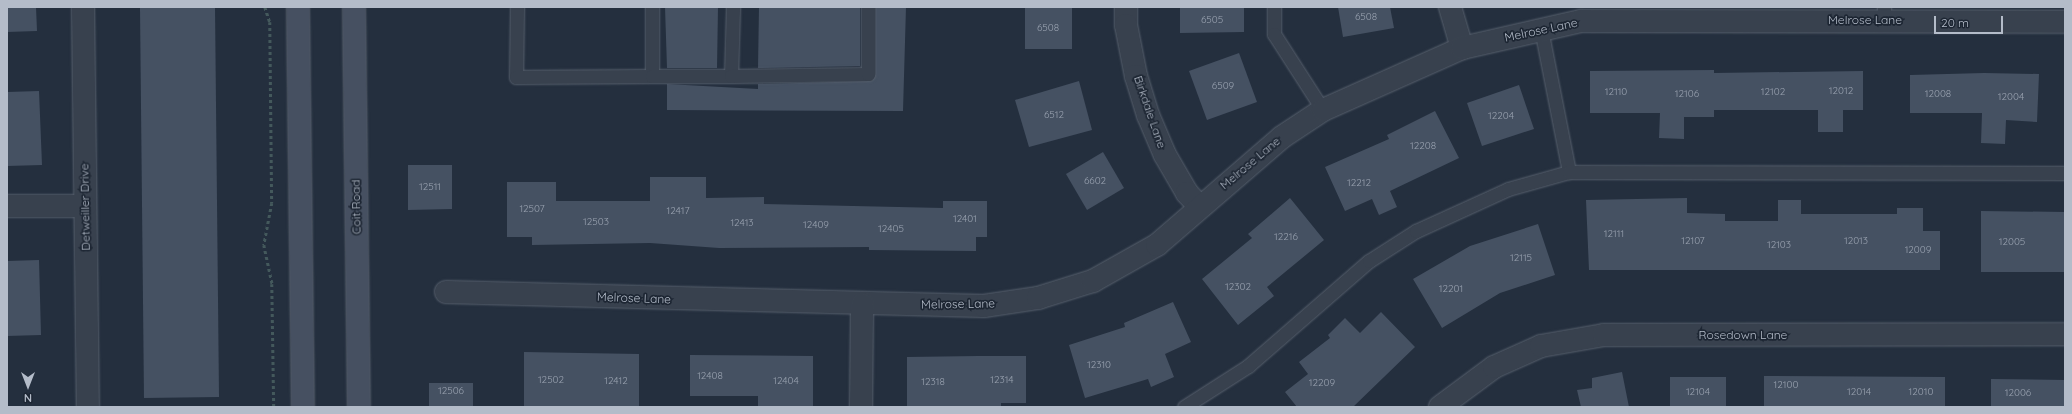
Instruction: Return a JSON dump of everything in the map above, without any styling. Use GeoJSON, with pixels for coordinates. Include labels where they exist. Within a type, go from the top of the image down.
{"type":"FeatureCollection","features":[{"type":"Feature","properties":{"kind":"main road"},"geometry":{"type":"LineString","coordinates":[[298,7],[303,407]]}},
{"type":"Feature","properties":{"kind":"main road","name":"Coit Road"},"geometry":{"type":"LineString","coordinates":[[354,7],[359,407]]}},
{"type":"Feature","properties":{"kind":"street","name":"Detweiller Drive"},"geometry":{"type":"LineString","coordinates":[[83,7],[88,407]]}},
{"type":"Feature","properties":{"kind":"street","name":"Birkdale Lane"},"geometry":{"type":"LineString","coordinates":[[1126,7],[1126,25],[1136,76],[1148,115],[1165,155],[1187,193],[1199,206]]}},
{"type":"Feature","properties":{"kind":"street"},"geometry":{"type":"LineString","coordinates":[[1450,7],[1462,48]]}},
{"type":"Feature","properties":{"kind":"street","name":"Melrose Lane"},"geometry":{"type":"LineString","coordinates":[[446,292],[984,306],[1057,293],[1093,281],[1157,245],[1199,206],[1282,137],[1324,110],[1462,48],[1541,29],[1581,14],[1730,13],[2033,15],[2065,22]]}},
{"type":"Feature","properties":{"kind":"street"},"geometry":{"type":"LineString","coordinates":[[7,206],[85,206]]}},
{"type":"Feature","properties":{"kind":"street"},"geometry":{"type":"LineString","coordinates":[[861,407],[862,304]]}},
{"type":"Feature","properties":{"kind":"street","name":"Rosedown Lane"},"geometry":{"type":"LineString","coordinates":[[1440,407],[1494,367],[1534,349],[1604,335],[2065,334]]}},
{"type":"Feature","properties":{"kind":"lane"},"geometry":{"type":"LineString","coordinates":[[517,7],[516,77],[868,74],[868,7]]}},
{"type":"Feature","properties":{"kind":"lane"},"geometry":{"type":"LineString","coordinates":[[652,7],[652,76]]}},
{"type":"Feature","properties":{"kind":"lane"},"geometry":{"type":"LineString","coordinates":[[731,76],[733,7]]}},
{"type":"Feature","properties":{"kind":"lane"},"geometry":{"type":"LineString","coordinates":[[1274,7],[1274,34],[1324,110]]}},
{"type":"Feature","properties":{"kind":"lane"},"geometry":{"type":"LineString","coordinates":[[1541,29],[1569,172]]}},
{"type":"Feature","properties":{"kind":"lane"},"geometry":{"type":"LineString","coordinates":[[1184,407],[1248,366],[1369,261],[1416,231],[1508,189],[1569,172],[2065,173]]}},
{"type":"Feature","properties":{"kind":"path"},"geometry":{"type":"LineString","coordinates":[[265,7],[270,22],[272,203],[264,245],[272,284],[274,407]]}},
{"type":"Feature","properties":{"kind":"building"},"geometry":{"type":"Polygon","coordinates":[[[7,7],[36,7],[37,31],[7,32],[7,7]]]}},
{"type":"Feature","properties":{"kind":"building"},"geometry":{"type":"Polygon","coordinates":[[[215,7],[219,397],[144,398],[140,8],[215,7]]]}},
{"type":"Feature","properties":{"kind":"building"},"geometry":{"type":"Polygon","coordinates":[[[665,7],[718,7],[717,68],[667,68],[665,7]]]}},
{"type":"Feature","properties":{"kind":"building"},"geometry":{"type":"Polygon","coordinates":[[[759,7],[860,7],[860,66],[758,68],[759,7]]]}},
{"type":"Feature","properties":{"kind":"building"},"geometry":{"type":"Polygon","coordinates":[[[876,7],[906,7],[903,111],[667,110],[667,84],[758,89],[758,84],[872,81],[876,74],[876,7]]]}},
{"type":"Feature","properties":{"kind":"building"},"geometry":{"type":"Polygon","coordinates":[[[1025,7],[1072,7],[1072,49],[1025,49],[1025,7]]]}},
{"type":"Feature","properties":{"kind":"building"},"geometry":{"type":"Polygon","coordinates":[[[1180,7],[1244,7],[1244,32],[1180,33],[1180,7]]]}},
{"type":"Feature","properties":{"kind":"building"},"geometry":{"type":"Polygon","coordinates":[[[1338,7],[1390,7],[1394,28],[1343,37],[1338,7]]]}},
{"type":"Feature","properties":{"kind":"building"},"geometry":{"type":"Polygon","coordinates":[[[1239,53],[1257,102],[1207,120],[1189,71],[1239,53]]]}},
{"type":"Feature","properties":{"kind":"building"},"geometry":{"type":"Polygon","coordinates":[[[1714,70],[1714,73],[1863,71],[1863,110],[1843,110],[1843,132],[1818,132],[1818,110],[1714,110],[1714,117],[1684,117],[1684,139],[1659,138],[1660,113],[1590,113],[1590,71],[1714,70]]]}},
{"type":"Feature","properties":{"kind":"building"},"geometry":{"type":"Polygon","coordinates":[[[1984,73],[2039,74],[2037,122],[2006,120],[2005,144],[1981,143],[1982,113],[1910,113],[1910,75],[1984,73]]]}},
{"type":"Feature","properties":{"kind":"building"},"geometry":{"type":"Polygon","coordinates":[[[1079,81],[1092,130],[1029,147],[1015,100],[1079,81]]]}},
{"type":"Feature","properties":{"kind":"building"},"geometry":{"type":"Polygon","coordinates":[[[1519,85],[1534,129],[1482,146],[1467,103],[1519,85]]]}},
{"type":"Feature","properties":{"kind":"building"},"geometry":{"type":"Polygon","coordinates":[[[39,91],[42,165],[7,166],[7,92],[39,91]]]}},
{"type":"Feature","properties":{"kind":"building"},"geometry":{"type":"Polygon","coordinates":[[[1435,111],[1459,158],[1390,191],[1397,207],[1379,215],[1372,199],[1345,211],[1325,167],[1389,139],[1387,135],[1435,111]]]}},
{"type":"Feature","properties":{"kind":"building"},"geometry":{"type":"Polygon","coordinates":[[[1103,152],[1124,188],[1087,210],[1066,174],[1103,152]]]}},
{"type":"Feature","properties":{"kind":"building"},"geometry":{"type":"Polygon","coordinates":[[[408,165],[452,165],[452,209],[408,210],[408,165]]]}},
{"type":"Feature","properties":{"kind":"building"},"geometry":{"type":"Polygon","coordinates":[[[650,177],[706,177],[706,198],[764,197],[764,204],[943,208],[943,201],[987,201],[987,237],[976,237],[976,251],[869,250],[869,247],[719,248],[650,243],[532,245],[532,237],[507,237],[507,182],[556,182],[556,201],[650,201],[650,177]]]}},
{"type":"Feature","properties":{"kind":"building"},"geometry":{"type":"Polygon","coordinates":[[[1290,198],[1324,240],[1267,287],[1274,296],[1238,325],[1202,279],[1252,238],[1248,234],[1290,198]]]}},
{"type":"Feature","properties":{"kind":"building"},"geometry":{"type":"Polygon","coordinates":[[[1687,198],[1687,213],[1725,214],[1725,221],[1778,221],[1778,200],[1801,200],[1801,214],[1897,214],[1897,208],[1923,208],[1923,231],[1940,231],[1940,270],[1589,270],[1586,200],[1687,198]]]}},
{"type":"Feature","properties":{"kind":"building"},"geometry":{"type":"Polygon","coordinates":[[[1981,211],[2065,212],[2065,272],[1981,272],[1981,211]]]}},
{"type":"Feature","properties":{"kind":"building"},"geometry":{"type":"Polygon","coordinates":[[[1538,224],[1555,275],[1500,293],[1442,328],[1413,279],[1470,246],[1538,224]]]}},
{"type":"Feature","properties":{"kind":"building"},"geometry":{"type":"Polygon","coordinates":[[[39,260],[41,335],[7,336],[7,261],[39,260]]]}},
{"type":"Feature","properties":{"kind":"building"},"geometry":{"type":"Polygon","coordinates":[[[1173,302],[1191,342],[1165,354],[1174,377],[1151,387],[1148,379],[1085,398],[1069,345],[1125,327],[1124,323],[1173,302]]]}},
{"type":"Feature","properties":{"kind":"building"},"geometry":{"type":"Polygon","coordinates":[[[1381,312],[1415,347],[1353,407],[1297,407],[1285,392],[1308,374],[1299,362],[1330,338],[1328,335],[1345,318],[1360,333],[1381,312]]]}},
{"type":"Feature","properties":{"kind":"building"},"geometry":{"type":"Polygon","coordinates":[[[524,352],[639,354],[639,407],[524,407],[524,352]]]}},
{"type":"Feature","properties":{"kind":"building"},"geometry":{"type":"Polygon","coordinates":[[[690,355],[813,356],[813,407],[758,407],[758,396],[690,396],[690,355]]]}},
{"type":"Feature","properties":{"kind":"building"},"geometry":{"type":"Polygon","coordinates":[[[1026,356],[1026,403],[1001,403],[1001,407],[907,407],[907,357],[1026,356]]]}},
{"type":"Feature","properties":{"kind":"building"},"geometry":{"type":"Polygon","coordinates":[[[1622,372],[1629,407],[1581,407],[1577,390],[1592,388],[1592,378],[1622,372]]]}},
{"type":"Feature","properties":{"kind":"building"},"geometry":{"type":"Polygon","coordinates":[[[1764,376],[1945,377],[1945,407],[1764,407],[1764,376]]]}},
{"type":"Feature","properties":{"kind":"building"},"geometry":{"type":"Polygon","coordinates":[[[1670,377],[1726,377],[1726,407],[1670,407],[1670,377]]]}},
{"type":"Feature","properties":{"kind":"building"},"geometry":{"type":"Polygon","coordinates":[[[1991,379],[2065,380],[2065,407],[1991,407],[1991,379]]]}},
{"type":"Feature","properties":{"kind":"building"},"geometry":{"type":"Polygon","coordinates":[[[429,383],[473,383],[473,407],[429,407],[429,383]]]}}]}
